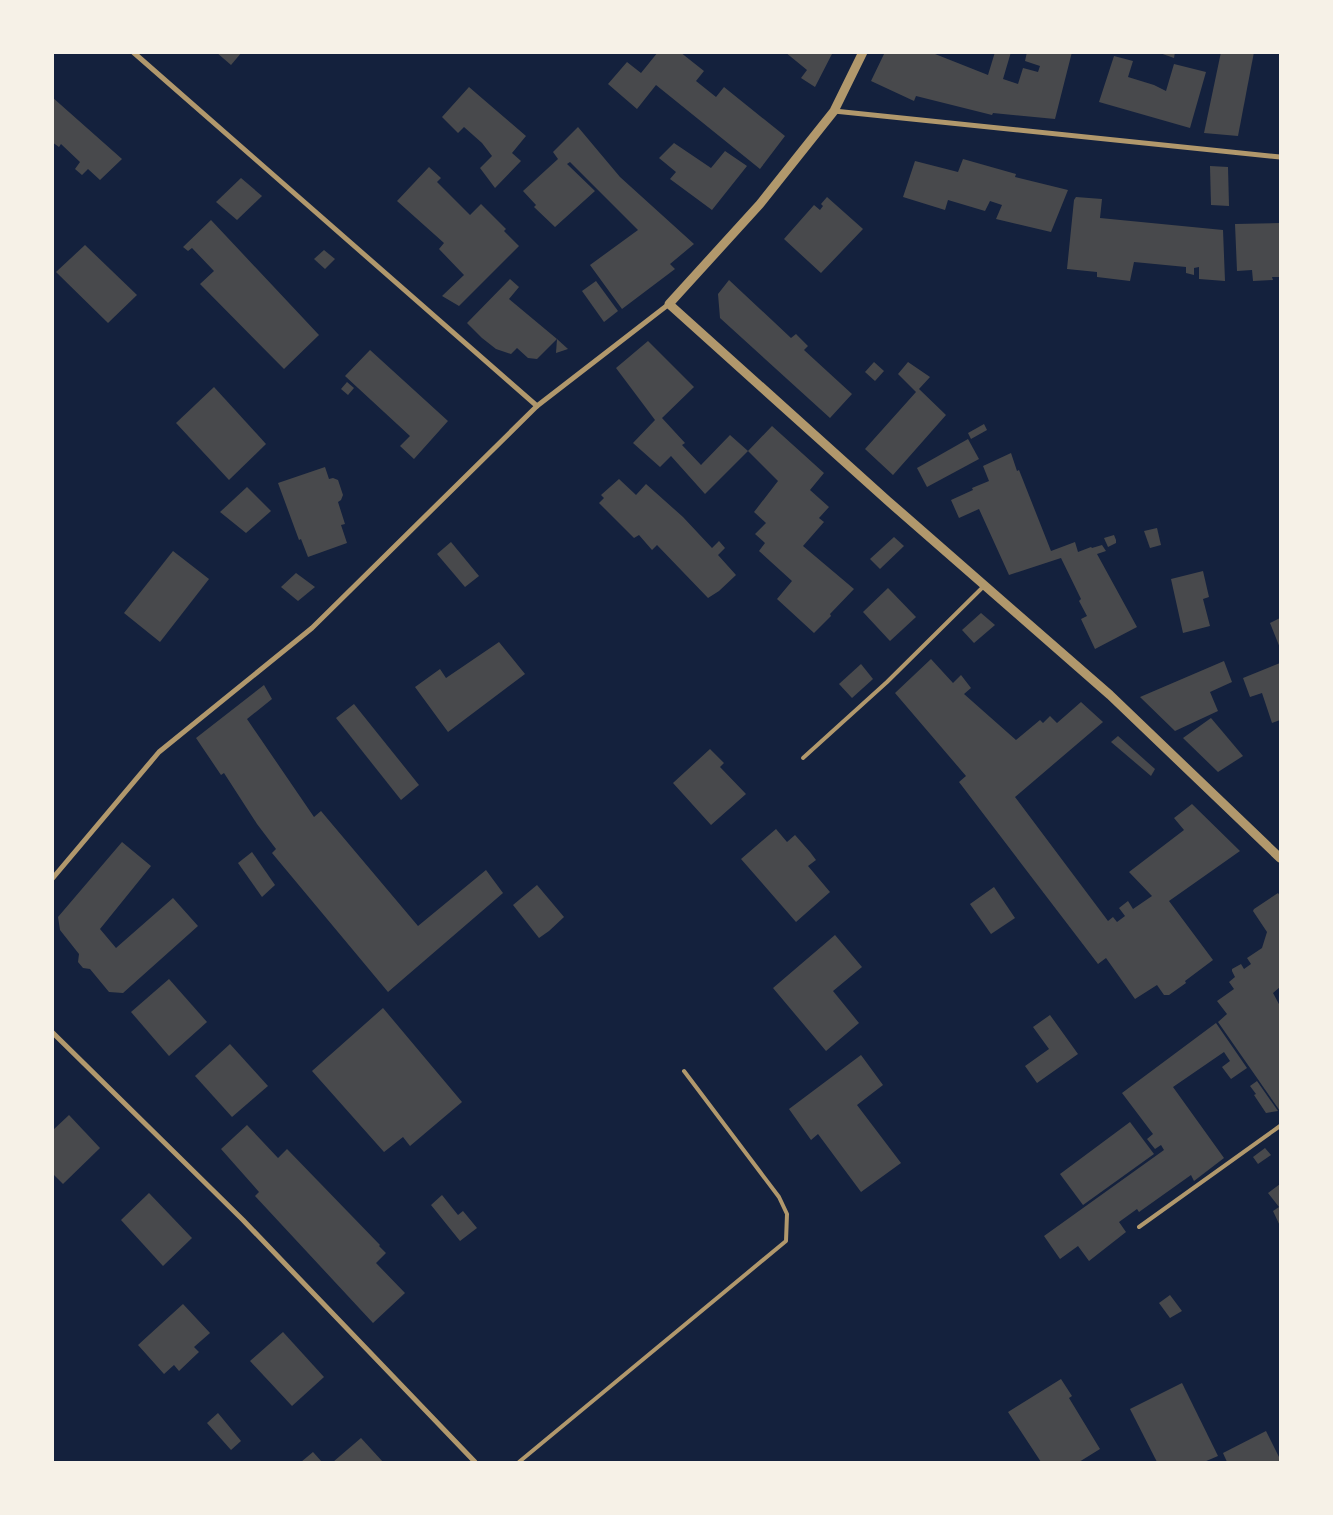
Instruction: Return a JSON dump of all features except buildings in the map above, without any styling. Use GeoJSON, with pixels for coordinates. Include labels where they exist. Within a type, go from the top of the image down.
{"type":"FeatureCollection","features":[{"type":"Feature","properties":{"kind":"street"},"geometry":{"type":"LineString","coordinates":[[133,52],[537,406]]}},
{"type":"Feature","properties":{"kind":"street"},"geometry":{"type":"LineString","coordinates":[[52,879],[160,752],[312,628],[537,406],[669,304],[760,204],[834,111],[863,52]]}},
{"type":"Feature","properties":{"kind":"street"},"geometry":{"type":"LineString","coordinates":[[834,111],[1280,157]]}},
{"type":"Feature","properties":{"kind":"street"},"geometry":{"type":"LineString","coordinates":[[669,304],[874,488],[1110,694],[1280,858]]}},
{"type":"Feature","properties":{"kind":"street"},"geometry":{"type":"LineString","coordinates":[[52,1032],[243,1220],[475,1462]]}},
{"type":"Feature","properties":{"kind":"lane"},"geometry":{"type":"LineString","coordinates":[[803,758],[887,682],[985,585]]}},
{"type":"Feature","properties":{"kind":"lane"},"geometry":{"type":"LineString","coordinates":[[519,1462],[786,1241],[787,1214],[778,1197],[684,1071]]}},
{"type":"Feature","properties":{"kind":"lane"},"geometry":{"type":"LineString","coordinates":[[1139,1227],[1280,1126]]}}]}
